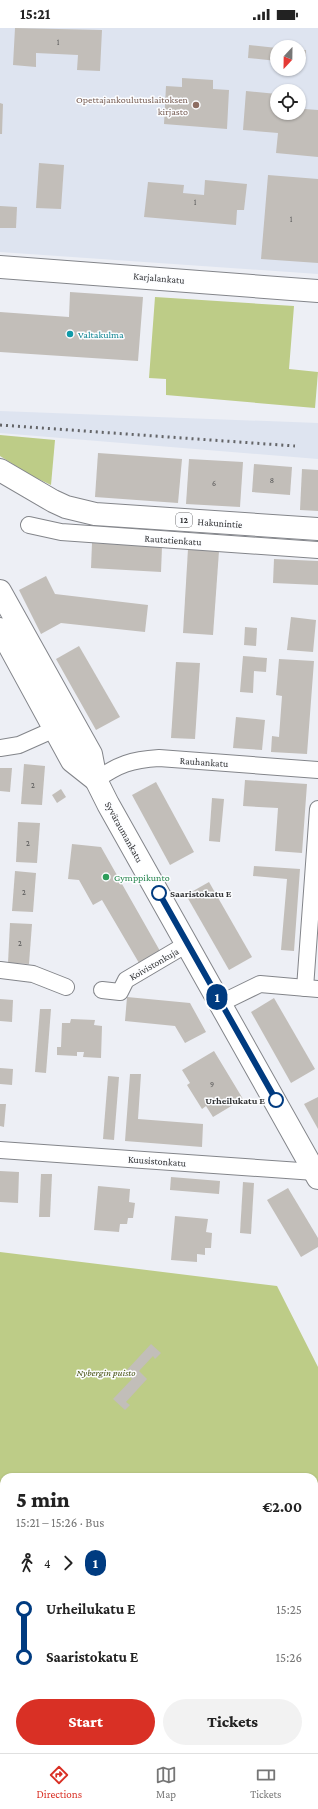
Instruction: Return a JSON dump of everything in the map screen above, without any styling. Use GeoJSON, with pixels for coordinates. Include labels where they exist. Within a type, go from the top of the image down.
{"type":"FeatureCollection","features":[{"type":"Feature","properties":{"kind":"main road","name":"Karjalankatu"},"geometry":{"type":"LineString","coordinates":[[0,267],[318,291]]}},
{"type":"Feature","properties":{"kind":"main road","name":"Hakunintie"},"geometry":{"type":"LineString","coordinates":[[0,470],[52,501],[66,507],[95,514],[318,529]]}},
{"type":"Feature","properties":{"kind":"main road","name":"Hakunintie"},"geometry":{"type":"LineString","coordinates":[[0,483],[26,494],[52,501]]}},
{"type":"Feature","properties":{"kind":"main road","name":"Syväraumankatu"},"geometry":{"type":"LineString","coordinates":[[0,592],[63,725]]}},
{"type":"Feature","properties":{"kind":"main road","name":"Syväraumankatu"},"geometry":{"type":"LineString","coordinates":[[0,629],[63,725],[91,754],[96,780],[316,1175]]}},
{"type":"Feature","properties":{"kind":"street","name":"Rautatienkatu"},"geometry":{"type":"LineString","coordinates":[[29,525],[61,532],[318,550]]}},
{"type":"Feature","properties":{"kind":"street"},"geometry":{"type":"LineString","coordinates":[[0,748],[18,745],[63,725]]}},
{"type":"Feature","properties":{"kind":"street","name":"Rauhankatu"},"geometry":{"type":"LineString","coordinates":[[96,780],[111,770],[137,760],[159,758],[318,770]]}},
{"type":"Feature","properties":{"kind":"street"},"geometry":{"type":"LineString","coordinates":[[221,1003],[260,984],[312,989],[318,809]]}},
{"type":"Feature","properties":{"kind":"street","name":"Koivistonkuja"},"geometry":{"type":"LineString","coordinates":[[102,990],[120,992],[126,980],[187,944]]}},
{"type":"Feature","properties":{"kind":"street"},"geometry":{"type":"LineString","coordinates":[[0,970],[33,974],[66,987]]}},
{"type":"Feature","properties":{"kind":"street","name":"Kuusistonkatu"},"geometry":{"type":"LineString","coordinates":[[0,1150],[316,1175]]}},
{"type":"Feature","properties":{"kind":"shaded area"},"geometry":{"type":"Polygon","coordinates":[[[0,28],[318,28],[318,274],[0,252],[0,28]]]}},
{"type":"Feature","properties":{"kind":"shaded area"},"geometry":{"type":"Polygon","coordinates":[[[0,411],[318,423],[318,459],[0,433],[0,411]]]}},
{"type":"Feature","properties":{"kind":"green space"},"geometry":{"type":"Polygon","coordinates":[[[155,297],[294,306],[289,369],[318,372],[315,408],[166,395],[166,379],[149,378],[155,297]]]}},
{"type":"Feature","properties":{"kind":"green space"},"geometry":{"type":"Polygon","coordinates":[[[0,435],[55,440],[51,485],[30,475],[0,456],[0,435]]]}},
{"type":"Feature","properties":{"kind":"green space","name":"Nybergin puisto"},"geometry":{"type":"Polygon","coordinates":[[[0,1252],[277,1286],[318,1367],[318,1473],[0,1473],[0,1252]]]}},
{"type":"Feature","properties":{"kind":"building"},"geometry":{"type":"Polygon","coordinates":[[[15,28],[102,30],[100,71],[77,70],[78,55],[36,53],[36,67],[13,65],[15,28]]]}},
{"type":"Feature","properties":{"kind":"building"},"geometry":{"type":"Polygon","coordinates":[[[249,45],[270,47],[270,60],[248,58],[249,45]]]}},
{"type":"Feature","properties":{"kind":"building"},"geometry":{"type":"Polygon","coordinates":[[[182,78],[213,80],[213,89],[229,90],[227,129],[164,124],[166,86],[182,87],[182,78]]]}},
{"type":"Feature","properties":{"kind":"building"},"geometry":{"type":"Polygon","coordinates":[[[246,91],[270,93],[270,120],[306,120],[306,109],[318,110],[318,157],[276,153],[278,133],[243,130],[246,91]]]}},
{"type":"Feature","properties":{"kind":"building"},"geometry":{"type":"Polygon","coordinates":[[[0,103],[3,104],[2,134],[0,134],[0,103]]]}},
{"type":"Feature","properties":{"kind":"building"},"geometry":{"type":"Polygon","coordinates":[[[39,163],[64,165],[61,209],[36,208],[39,163]]]}},
{"type":"Feature","properties":{"kind":"building"},"geometry":{"type":"Polygon","coordinates":[[[268,175],[318,179],[318,263],[261,259],[268,175]]]}},
{"type":"Feature","properties":{"kind":"building"},"geometry":{"type":"Polygon","coordinates":[[[205,180],[247,184],[244,210],[237,210],[236,225],[144,217],[148,182],[184,185],[183,193],[204,195],[205,180]]]}},
{"type":"Feature","properties":{"kind":"building"},"geometry":{"type":"Polygon","coordinates":[[[0,206],[17,207],[16,228],[0,228],[0,206]]]}},
{"type":"Feature","properties":{"kind":"building","name":"Valtakulma"},"geometry":{"type":"Polygon","coordinates":[[[70,292],[143,297],[138,361],[0,352],[0,312],[69,317],[70,292]]]}},
{"type":"Feature","properties":{"kind":"building"},"geometry":{"type":"Polygon","coordinates":[[[98,453],[182,459],[178,503],[95,497],[98,453]]]}},
{"type":"Feature","properties":{"kind":"building"},"geometry":{"type":"Polygon","coordinates":[[[189,459],[243,462],[240,507],[186,504],[189,459]]]}},
{"type":"Feature","properties":{"kind":"building"},"geometry":{"type":"Polygon","coordinates":[[[254,464],[292,467],[290,495],[252,492],[254,464]]]}},
{"type":"Feature","properties":{"kind":"building"},"geometry":{"type":"Polygon","coordinates":[[[302,469],[318,470],[318,511],[300,510],[302,469]]]}},
{"type":"Feature","properties":{"kind":"building"},"geometry":{"type":"Polygon","coordinates":[[[92,543],[162,547],[161,572],[91,568],[92,543]]]}},
{"type":"Feature","properties":{"kind":"building"},"geometry":{"type":"Polygon","coordinates":[[[188,549],[219,551],[213,635],[183,633],[188,549]]]}},
{"type":"Feature","properties":{"kind":"building"},"geometry":{"type":"Polygon","coordinates":[[[274,559],[318,561],[318,585],[273,583],[274,559]]]}},
{"type":"Feature","properties":{"kind":"building"},"geometry":{"type":"Polygon","coordinates":[[[46,576],[55,594],[148,605],[145,632],[61,623],[41,634],[19,590],[46,576]]]}},
{"type":"Feature","properties":{"kind":"building"},"geometry":{"type":"Polygon","coordinates":[[[291,617],[316,620],[313,652],[287,650],[291,617]]]}},
{"type":"Feature","properties":{"kind":"building"},"geometry":{"type":"Polygon","coordinates":[[[245,627],[257,628],[256,646],[244,645],[245,627]]]}},
{"type":"Feature","properties":{"kind":"building"},"geometry":{"type":"Polygon","coordinates":[[[79,646],[120,717],[96,730],[56,659],[79,646]]]}},
{"type":"Feature","properties":{"kind":"building"},"geometry":{"type":"Polygon","coordinates":[[[243,656],[267,658],[266,672],[254,671],[253,693],[240,692],[243,656]]]}},
{"type":"Feature","properties":{"kind":"building"},"geometry":{"type":"Polygon","coordinates":[[[279,659],[314,661],[307,754],[271,752],[272,736],[279,737],[282,696],[276,695],[279,659]]]}},
{"type":"Feature","properties":{"kind":"building"},"geometry":{"type":"Polygon","coordinates":[[[176,662],[200,663],[195,739],[171,738],[176,662]]]}},
{"type":"Feature","properties":{"kind":"building"},"geometry":{"type":"Polygon","coordinates":[[[236,717],[265,720],[262,750],[233,748],[236,717]]]}},
{"type":"Feature","properties":{"kind":"building"},"geometry":{"type":"Polygon","coordinates":[[[24,764],[45,766],[42,805],[21,804],[24,764]]]}},
{"type":"Feature","properties":{"kind":"building"},"geometry":{"type":"Polygon","coordinates":[[[0,768],[12,768],[10,792],[0,791],[0,768]]]}},
{"type":"Feature","properties":{"kind":"building"},"geometry":{"type":"Polygon","coordinates":[[[245,780],[307,784],[302,853],[275,851],[278,808],[243,806],[245,780]]]}},
{"type":"Feature","properties":{"kind":"building"},"geometry":{"type":"Polygon","coordinates":[[[156,782],[194,852],[170,865],[132,795],[156,782]]]}},
{"type":"Feature","properties":{"kind":"building"},"geometry":{"type":"Polygon","coordinates":[[[61,789],[66,797],[57,803],[52,795],[61,789]]]}},
{"type":"Feature","properties":{"kind":"building"},"geometry":{"type":"Polygon","coordinates":[[[212,798],[224,799],[220,842],[209,841],[212,798]]]}},
{"type":"Feature","properties":{"kind":"building"},"geometry":{"type":"Polygon","coordinates":[[[18,822],[40,823],[37,863],[16,862],[18,822]]]}},
{"type":"Feature","properties":{"kind":"building"},"geometry":{"type":"Polygon","coordinates":[[[72,844],[101,847],[160,951],[139,963],[102,900],[93,905],[79,880],[68,879],[72,844]]]}},
{"type":"Feature","properties":{"kind":"building"},"geometry":{"type":"Polygon","coordinates":[[[254,866],[300,869],[294,951],[281,950],[287,879],[253,876],[254,866]]]}},
{"type":"Feature","properties":{"kind":"building"},"geometry":{"type":"Polygon","coordinates":[[[15,871],[36,873],[33,912],[12,911],[15,871]]]}},
{"type":"Feature","properties":{"kind":"building"},"geometry":{"type":"Polygon","coordinates":[[[209,882],[252,957],[229,970],[186,895],[209,882]]]}},
{"type":"Feature","properties":{"kind":"building"},"geometry":{"type":"Polygon","coordinates":[[[10,923],[32,924],[29,964],[8,963],[10,923]]]}},
{"type":"Feature","properties":{"kind":"building"},"geometry":{"type":"Polygon","coordinates":[[[127,997],[190,1003],[206,1032],[185,1043],[175,1026],[125,1021],[127,997]]]}},
{"type":"Feature","properties":{"kind":"building"},"geometry":{"type":"Polygon","coordinates":[[[274,998],[315,1069],[291,1083],[251,1012],[274,998]]]}},
{"type":"Feature","properties":{"kind":"building"},"geometry":{"type":"Polygon","coordinates":[[[0,999],[13,1000],[12,1022],[0,1021],[0,999]]]}},
{"type":"Feature","properties":{"kind":"building"},"geometry":{"type":"Polygon","coordinates":[[[40,1009],[51,1009],[46,1073],[35,1072],[40,1009]]]}},
{"type":"Feature","properties":{"kind":"building"},"geometry":{"type":"Polygon","coordinates":[[[71,1019],[95,1020],[94,1025],[102,1026],[101,1058],[83,1057],[84,1052],[77,1052],[77,1056],[57,1055],[57,1047],[61,1047],[62,1023],[70,1023],[71,1019]]]}},
{"type":"Feature","properties":{"kind":"building"},"geometry":{"type":"Polygon","coordinates":[[[214,1051],[243,1099],[213,1117],[206,1106],[202,1109],[187,1085],[190,1083],[182,1070],[214,1051]]]}},
{"type":"Feature","properties":{"kind":"building"},"geometry":{"type":"Polygon","coordinates":[[[0,1068],[13,1069],[12,1085],[0,1084],[0,1068]]]}},
{"type":"Feature","properties":{"kind":"building"},"geometry":{"type":"Polygon","coordinates":[[[130,1074],[141,1074],[138,1119],[203,1124],[202,1147],[125,1141],[130,1074]]]}},
{"type":"Feature","properties":{"kind":"building"},"geometry":{"type":"Polygon","coordinates":[[[108,1076],[119,1077],[114,1140],[103,1139],[108,1076]]]}},
{"type":"Feature","properties":{"kind":"building"},"geometry":{"type":"Polygon","coordinates":[[[318,1097],[318,1129],[304,1104],[318,1097]]]}},
{"type":"Feature","properties":{"kind":"building"},"geometry":{"type":"Polygon","coordinates":[[[0,1104],[6,1104],[4,1127],[0,1126],[0,1104]]]}},
{"type":"Feature","properties":{"kind":"building"},"geometry":{"type":"Polygon","coordinates":[[[0,1171],[19,1172],[18,1203],[0,1202],[0,1171]]]}},
{"type":"Feature","properties":{"kind":"building"},"geometry":{"type":"Polygon","coordinates":[[[41,1174],[52,1174],[50,1217],[39,1217],[41,1174]]]}},
{"type":"Feature","properties":{"kind":"building"},"geometry":{"type":"Polygon","coordinates":[[[171,1177],[220,1181],[219,1194],[170,1190],[171,1177]]]}},
{"type":"Feature","properties":{"kind":"building"},"geometry":{"type":"Polygon","coordinates":[[[243,1182],[254,1183],[251,1234],[240,1233],[243,1182]]]}},
{"type":"Feature","properties":{"kind":"building"},"geometry":{"type":"Polygon","coordinates":[[[98,1186],[130,1189],[129,1202],[135,1203],[133,1218],[128,1218],[127,1224],[120,1224],[119,1232],[94,1230],[98,1186]]]}},
{"type":"Feature","properties":{"kind":"building"},"geometry":{"type":"Polygon","coordinates":[[[288,1188],[318,1238],[318,1247],[301,1257],[267,1200],[288,1188]]]}},
{"type":"Feature","properties":{"kind":"building"},"geometry":{"type":"Polygon","coordinates":[[[175,1216],[208,1219],[206,1232],[212,1233],[211,1248],[205,1248],[205,1255],[197,1254],[197,1262],[171,1260],[175,1216]]]}},
{"type":"Feature","properties":{"kind":"building"},"geometry":{"type":"Polygon","coordinates":[[[151,1344],[161,1353],[155,1359],[153,1356],[139,1371],[147,1379],[126,1402],[130,1405],[125,1410],[113,1399],[132,1379],[125,1372],[151,1344]]]}},
{"type":"Feature","properties":{"kind":"railway"},"geometry":{"type":"LineString","coordinates":[[0,425],[295,446]]}},
{"type":"Feature","properties":{"kind":"bus line","name":"1"},"geometry":{"type":"LineString","coordinates":[[159,893],[276,1100]]}},
{"type":"Feature","properties":{"kind":"place","name":"Opettajankoulutuslaitoksen kirjasto"},"geometry":{"type":"Point","coordinates":[196,105]}},
{"type":"Feature","properties":{"kind":"place","name":"Valtakulma"},"geometry":{"type":"Point","coordinates":[70,334]}},
{"type":"Feature","properties":{"kind":"place","name":"Gymppikunto"},"geometry":{"type":"Point","coordinates":[106,877]}},
{"type":"Feature","properties":{"kind":"place","name":"Saaristokatu E"},"geometry":{"type":"Point","coordinates":[159,893]}},
{"type":"Feature","properties":{"kind":"place","name":"Urheilukatu E"},"geometry":{"type":"Point","coordinates":[276,1100]}}]}
